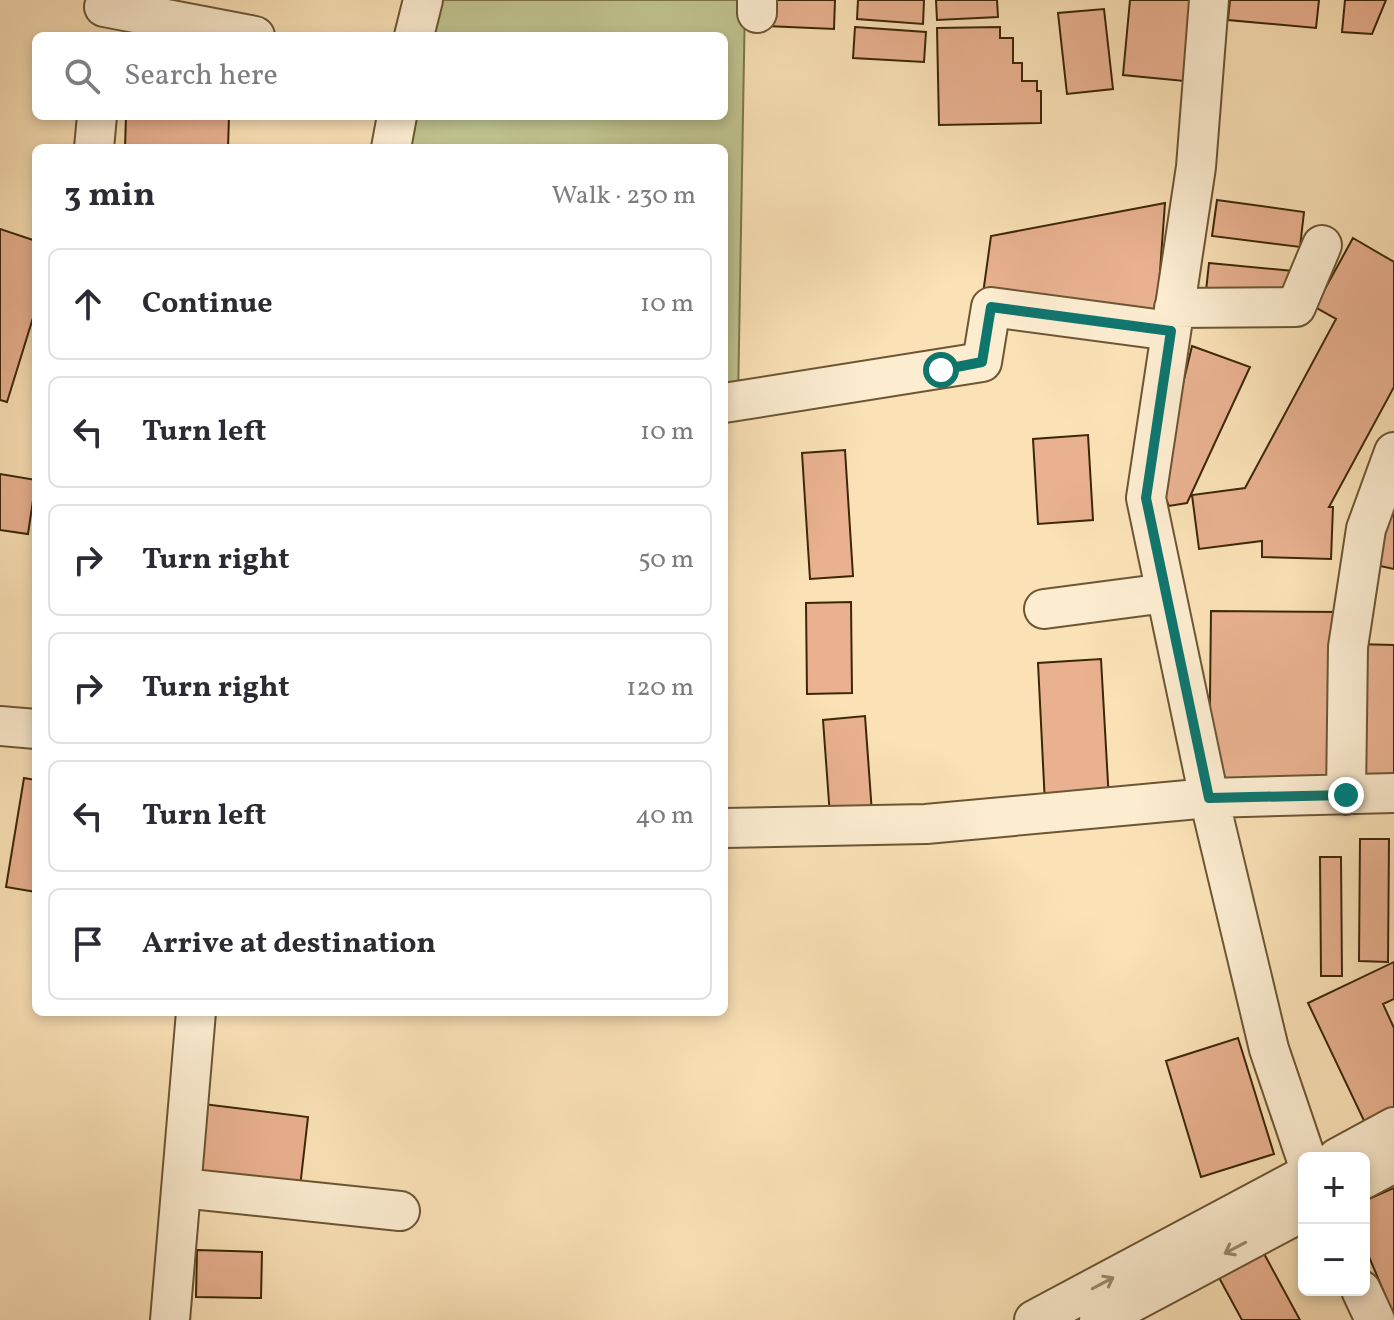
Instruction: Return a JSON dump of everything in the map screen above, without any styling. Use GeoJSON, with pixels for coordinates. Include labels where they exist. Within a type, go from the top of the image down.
{"type":"FeatureCollection","features":[{"type":"Feature","properties":{"kind":"street"},"geometry":{"type":"LineString","coordinates":[[415,32],[423,0]]}},
{"type":"Feature","properties":{"kind":"street"},"geometry":{"type":"LineString","coordinates":[[1209,0],[1196,167],[1146,498],[1209,798],[1269,1049],[1304,1152]]}},
{"type":"Feature","properties":{"kind":"street"},"geometry":{"type":"LineString","coordinates":[[96,14],[248,23]]}},
{"type":"Feature","properties":{"kind":"street"},"geometry":{"type":"LineString","coordinates":[[94,144],[97,120]]}},
{"type":"Feature","properties":{"kind":"street"},"geometry":{"type":"LineString","coordinates":[[392,144],[396,120]]}},
{"type":"Feature","properties":{"kind":"street"},"geometry":{"type":"LineString","coordinates":[[728,402],[982,362],[991,307],[1173,319],[1296,307],[1322,245]]}},
{"type":"Feature","properties":{"kind":"street"},"geometry":{"type":"LineString","coordinates":[[1346,795],[1348,647],[1366,529],[1394,452]]}},
{"type":"Feature","properties":{"kind":"street"},"geometry":{"type":"LineString","coordinates":[[1044,609],[1166,593]]}},
{"type":"Feature","properties":{"kind":"street"},"geometry":{"type":"LineString","coordinates":[[0,726],[32,729]]}},
{"type":"Feature","properties":{"kind":"street"},"geometry":{"type":"LineString","coordinates":[[728,828],[926,824],[1209,798],[1394,793]]}},
{"type":"Feature","properties":{"kind":"street"},"geometry":{"type":"LineString","coordinates":[[170,1320],[196,1016]]}},
{"type":"Feature","properties":{"kind":"street"},"geometry":{"type":"LineString","coordinates":[[1348,1152],[1394,1127]]}},
{"type":"Feature","properties":{"kind":"street"},"geometry":{"type":"LineString","coordinates":[[1370,1176],[1394,1163]]}},
{"type":"Feature","properties":{"kind":"street"},"geometry":{"type":"LineString","coordinates":[[1034,1320],[1298,1179]]}},
{"type":"Feature","properties":{"kind":"street"},"geometry":{"type":"LineString","coordinates":[[182,1188],[400,1211]]}},
{"type":"Feature","properties":{"kind":"street"},"geometry":{"type":"LineString","coordinates":[[1099,1320],[1298,1214]]}},
{"type":"Feature","properties":{"kind":"street"},"geometry":{"type":"LineString","coordinates":[[1364,1296],[1375,1320]]}},
{"type":"Feature","properties":{"kind":"green space"},"geometry":{"type":"Polygon","coordinates":[[[430,0],[745,0],[738,402],[728,401],[728,144],[399,144],[404,120],[728,120],[728,32],[423,32],[430,0]]]}},
{"type":"Feature","properties":{"kind":"building"},"geometry":{"type":"Polygon","coordinates":[[[768,0],[835,0],[834,29],[766,26],[768,0]]]}},
{"type":"Feature","properties":{"kind":"building"},"geometry":{"type":"Polygon","coordinates":[[[858,0],[924,0],[923,24],[857,19],[858,0]]]}},
{"type":"Feature","properties":{"kind":"building"},"geometry":{"type":"Polygon","coordinates":[[[936,0],[997,0],[998,17],[937,20],[936,0]]]}},
{"type":"Feature","properties":{"kind":"building"},"geometry":{"type":"Polygon","coordinates":[[[1130,0],[1192,0],[1184,81],[1123,75],[1130,0]]]}},
{"type":"Feature","properties":{"kind":"building"},"geometry":{"type":"Polygon","coordinates":[[[1230,0],[1319,0],[1316,28],[1228,20],[1230,0]]]}},
{"type":"Feature","properties":{"kind":"building"},"geometry":{"type":"Polygon","coordinates":[[[1345,0],[1386,0],[1372,34],[1342,32],[1345,0]]]}},
{"type":"Feature","properties":{"kind":"building"},"geometry":{"type":"Polygon","coordinates":[[[1104,9],[1113,89],[1067,94],[1058,13],[1104,9]]]}},
{"type":"Feature","properties":{"kind":"building"},"geometry":{"type":"Polygon","coordinates":[[[855,27],[926,32],[924,62],[853,58],[855,27]]]}},
{"type":"Feature","properties":{"kind":"building"},"geometry":{"type":"Polygon","coordinates":[[[1000,27],[1000,38],[1013,38],[1013,63],[1022,63],[1022,81],[1037,81],[1037,91],[1041,91],[1041,123],[939,125],[937,28],[1000,27]]]}},
{"type":"Feature","properties":{"kind":"building"},"geometry":{"type":"Polygon","coordinates":[[[126,120],[229,120],[228,144],[125,144],[126,120]]]}},
{"type":"Feature","properties":{"kind":"building"},"geometry":{"type":"Polygon","coordinates":[[[1217,200],[1304,212],[1300,247],[1212,236],[1217,200]]]}},
{"type":"Feature","properties":{"kind":"building"},"geometry":{"type":"Polygon","coordinates":[[[1165,203],[1156,326],[982,301],[991,236],[1165,203]]]}},
{"type":"Feature","properties":{"kind":"building"},"geometry":{"type":"Polygon","coordinates":[[[0,229],[32,240],[32,321],[7,402],[0,400],[0,229]]]}},
{"type":"Feature","properties":{"kind":"building"},"geometry":{"type":"Polygon","coordinates":[[[1353,238],[1394,262],[1394,387],[1329,507],[1333,507],[1331,559],[1262,557],[1262,541],[1199,549],[1192,495],[1245,488],[1336,319],[1315,307],[1353,238]]]}},
{"type":"Feature","properties":{"kind":"building"},"geometry":{"type":"Polygon","coordinates":[[[1209,263],[1293,271],[1290,299],[1206,291],[1209,263]]]}},
{"type":"Feature","properties":{"kind":"building"},"geometry":{"type":"Polygon","coordinates":[[[1192,346],[1250,367],[1187,503],[1169,506],[1159,484],[1192,346]]]}},
{"type":"Feature","properties":{"kind":"building"},"geometry":{"type":"Polygon","coordinates":[[[1088,435],[1093,520],[1038,524],[1033,439],[1088,435]]]}},
{"type":"Feature","properties":{"kind":"building"},"geometry":{"type":"Polygon","coordinates":[[[845,450],[853,576],[810,579],[802,453],[845,450]]]}},
{"type":"Feature","properties":{"kind":"building"},"geometry":{"type":"Polygon","coordinates":[[[1394,470],[1394,569],[1371,564],[1394,470]]]}},
{"type":"Feature","properties":{"kind":"building"},"geometry":{"type":"Polygon","coordinates":[[[0,474],[32,479],[28,534],[0,530],[0,474]]]}},
{"type":"Feature","properties":{"kind":"building"},"geometry":{"type":"Polygon","coordinates":[[[851,602],[852,693],[807,694],[806,603],[851,602]]]}},
{"type":"Feature","properties":{"kind":"building"},"geometry":{"type":"Polygon","coordinates":[[[1211,611],[1341,612],[1339,783],[1209,782],[1211,611]]]}},
{"type":"Feature","properties":{"kind":"building"},"geometry":{"type":"Polygon","coordinates":[[[1355,644],[1394,645],[1394,787],[1352,786],[1355,644]]]}},
{"type":"Feature","properties":{"kind":"building"},"geometry":{"type":"Polygon","coordinates":[[[1101,659],[1109,801],[1045,804],[1038,663],[1101,659]]]}},
{"type":"Feature","properties":{"kind":"building"},"geometry":{"type":"Polygon","coordinates":[[[865,716],[872,813],[830,816],[823,720],[865,716]]]}},
{"type":"Feature","properties":{"kind":"building"},"geometry":{"type":"Polygon","coordinates":[[[24,778],[32,779],[32,891],[6,887],[24,778]]]}},
{"type":"Feature","properties":{"kind":"building"},"geometry":{"type":"Polygon","coordinates":[[[1360,839],[1389,839],[1388,962],[1359,961],[1360,839]]]}},
{"type":"Feature","properties":{"kind":"building"},"geometry":{"type":"Polygon","coordinates":[[[1320,857],[1341,857],[1342,976],[1321,976],[1320,857]]]}},
{"type":"Feature","properties":{"kind":"building"},"geometry":{"type":"Polygon","coordinates":[[[1394,962],[1394,999],[1383,1004],[1394,1028],[1394,1114],[1367,1127],[1308,1003],[1394,962]]]}},
{"type":"Feature","properties":{"kind":"building"},"geometry":{"type":"Polygon","coordinates":[[[1238,1038],[1274,1154],[1201,1177],[1166,1061],[1238,1038]]]}},
{"type":"Feature","properties":{"kind":"building"},"geometry":{"type":"Polygon","coordinates":[[[195,1103],[308,1117],[300,1187],[190,1170],[195,1103]]]}},
{"type":"Feature","properties":{"kind":"building"},"geometry":{"type":"Polygon","coordinates":[[[1394,1188],[1394,1316],[1370,1259],[1370,1198],[1394,1188]]]}},
{"type":"Feature","properties":{"kind":"building"},"geometry":{"type":"Polygon","coordinates":[[[197,1250],[262,1252],[261,1298],[196,1297],[197,1250]]]}},
{"type":"Feature","properties":{"kind":"building"},"geometry":{"type":"Polygon","coordinates":[[[1262,1250],[1300,1320],[1242,1320],[1217,1274],[1262,1250]]]}},
{"type":"Feature","properties":{"kind":"route"},"geometry":{"type":"LineString","coordinates":[[941,370],[982,362],[991,307],[1171,331],[1146,498],[1209,798],[1346,795]]}}]}
